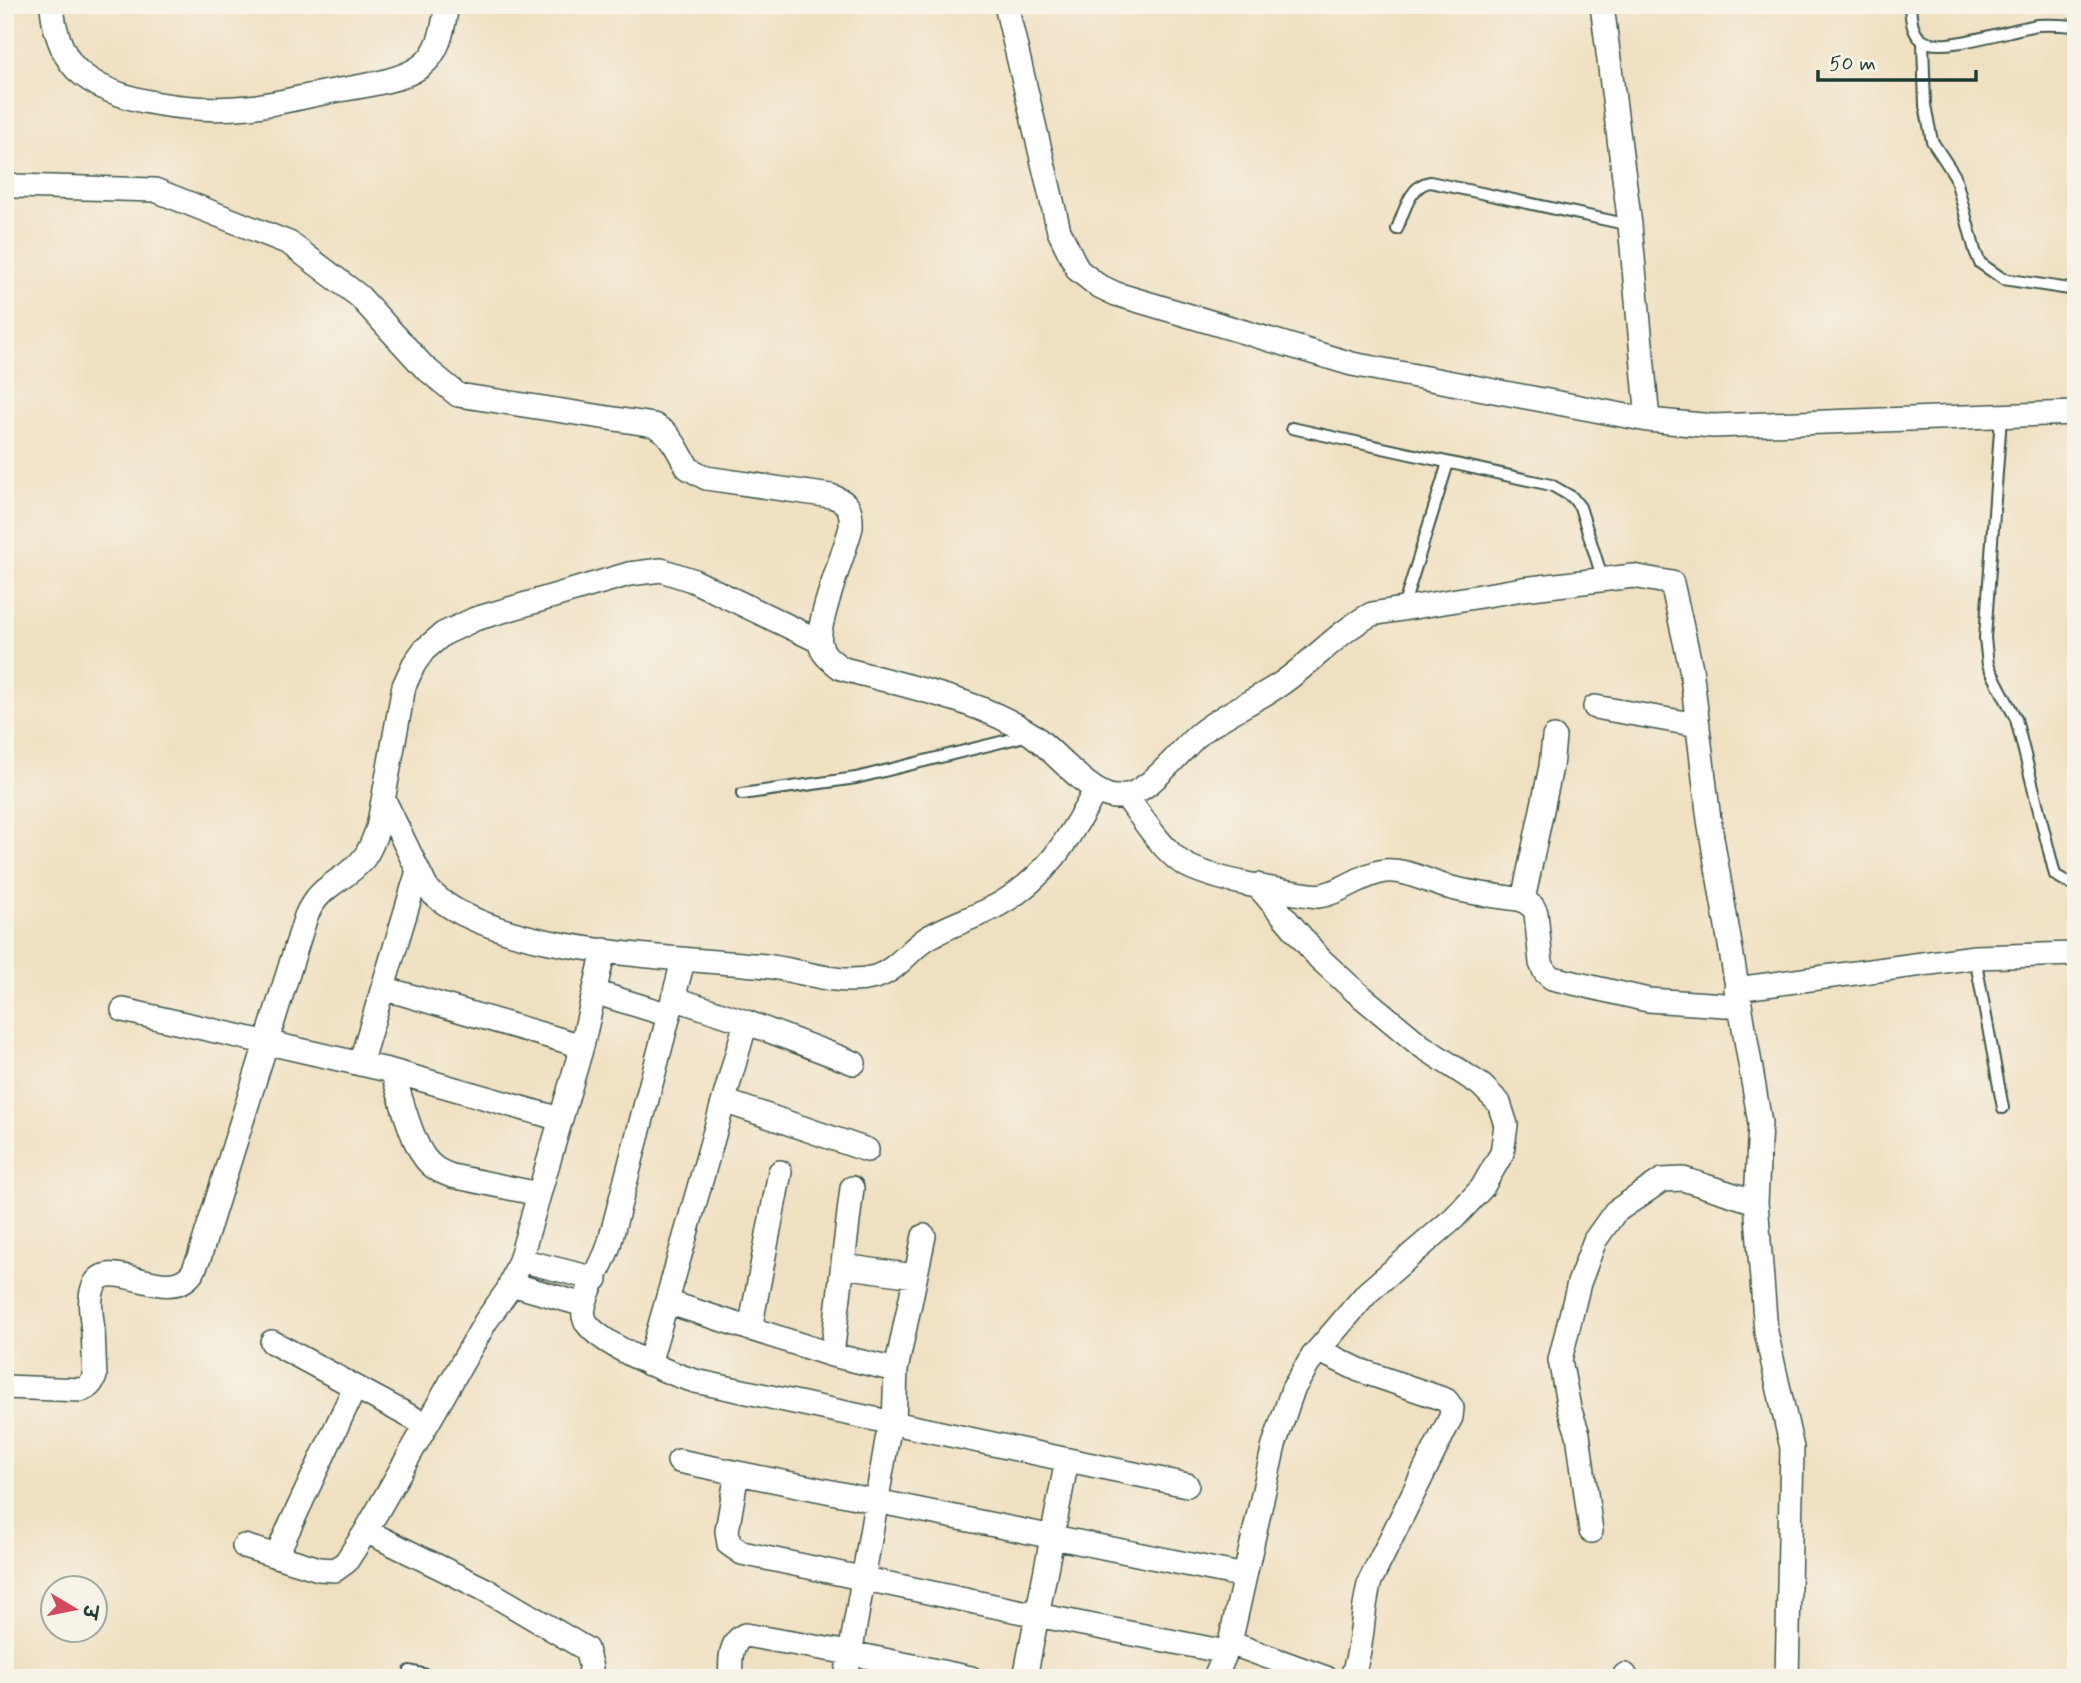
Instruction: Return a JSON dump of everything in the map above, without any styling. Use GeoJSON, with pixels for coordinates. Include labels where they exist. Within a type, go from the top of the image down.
{"type":"FeatureCollection","features":[{"type":"Feature","properties":{"kind":"street"},"geometry":{"type":"LineString","coordinates":[[52,5],[53,20],[62,44],[74,67],[91,81],[143,100],[219,109],[251,107],[379,82],[410,73],[422,66],[433,53],[442,34],[447,5]]}},
{"type":"Feature","properties":{"kind":"street"},"geometry":{"type":"LineString","coordinates":[[1006,5],[1059,231],[1078,270],[1097,285],[1116,294],[1352,364],[1648,420],[1713,426],[2076,413]]}},
{"type":"Feature","properties":{"kind":"street"},"geometry":{"type":"LineString","coordinates":[[1602,5],[1630,225],[1648,420]]}},
{"type":"Feature","properties":{"kind":"street"},"geometry":{"type":"LineString","coordinates":[[5,182],[15,186],[155,190],[289,243],[359,296],[424,367],[458,395],[654,425],[666,433],[688,468],[706,478],[831,496],[845,501],[852,511],[851,527],[821,623],[819,641],[821,650],[828,659],[841,668],[930,692],[1004,719],[1032,735],[1096,790],[1115,797],[1150,784],[1199,734],[1281,684],[1355,623],[1372,614],[1633,576],[1672,583],[1691,667],[1709,820],[1760,1124],[1756,1202],[1766,1332],[1792,1448],[1787,1678]]}},
{"type":"Feature","properties":{"kind":"street"},"geometry":{"type":"LineString","coordinates":[[5,1387],[81,1390],[92,1383],[95,1376],[90,1304],[97,1281],[104,1276],[120,1275],[161,1285],[184,1280],[192,1273],[311,905],[328,885],[363,860],[379,828],[404,687],[414,664],[424,650],[443,634],[475,619],[629,574],[660,570],[692,580],[819,641]]}},
{"type":"Feature","properties":{"kind":"street"},"geometry":{"type":"LineString","coordinates":[[1595,707],[1698,725]]}},
{"type":"Feature","properties":{"kind":"street"},"geometry":{"type":"LineString","coordinates":[[1523,900],[1551,767],[1554,737]]}},
{"type":"Feature","properties":{"kind":"street"},"geometry":{"type":"LineString","coordinates":[[384,800],[426,887],[450,909],[511,932],[563,944],[683,961],[768,966],[846,979],[862,979],[884,974],[929,937],[998,905],[1043,872],[1066,843],[1096,790]]}},
{"type":"Feature","properties":{"kind":"street"},"geometry":{"type":"LineString","coordinates":[[1125,795],[1158,838],[1183,863],[1197,870],[1318,896],[1328,895],[1379,872],[1389,871],[1425,878],[1446,887],[1523,900],[1533,907],[1536,913],[1541,963],[1552,978],[1648,1000],[1738,997],[1975,957],[2076,954]]}},
{"type":"Feature","properties":{"kind":"street"},"geometry":{"type":"LineString","coordinates":[[360,1064],[418,871]]}},
{"type":"Feature","properties":{"kind":"street"},"geometry":{"type":"LineString","coordinates":[[1215,1678],[1228,1647],[1274,1445],[1293,1390],[1318,1350],[1368,1292],[1454,1218],[1482,1188],[1502,1153],[1506,1125],[1499,1103],[1481,1085],[1420,1045],[1355,991],[1320,959],[1257,885]]}},
{"type":"Feature","properties":{"kind":"street"},"geometry":{"type":"LineString","coordinates":[[244,1546],[318,1569],[334,1570],[346,1562],[366,1531],[486,1321],[510,1287],[582,1046],[604,950]]}},
{"type":"Feature","properties":{"kind":"street"},"geometry":{"type":"LineString","coordinates":[[683,961],[608,1251],[584,1305],[584,1318],[588,1324],[603,1337],[649,1364],[695,1381],[1187,1486]]}},
{"type":"Feature","properties":{"kind":"street"},"geometry":{"type":"LineString","coordinates":[[383,988],[582,1046]]}},
{"type":"Feature","properties":{"kind":"street"},"geometry":{"type":"LineString","coordinates":[[594,992],[746,1022],[854,1063]]}},
{"type":"Feature","properties":{"kind":"street"},"geometry":{"type":"LineString","coordinates":[[122,1010],[392,1071],[560,1119]]}},
{"type":"Feature","properties":{"kind":"street"},"geometry":{"type":"LineString","coordinates":[[649,1364],[746,1022]]}},
{"type":"Feature","properties":{"kind":"street"},"geometry":{"type":"LineString","coordinates":[[392,1071],[416,1141],[430,1164],[439,1171],[452,1175],[539,1194]]}},
{"type":"Feature","properties":{"kind":"street"},"geometry":{"type":"LineString","coordinates":[[723,1101],[867,1150]]}},
{"type":"Feature","properties":{"kind":"street"},"geometry":{"type":"LineString","coordinates":[[750,1329],[780,1172]]}},
{"type":"Feature","properties":{"kind":"street"},"geometry":{"type":"LineString","coordinates":[[1591,1531],[1578,1434],[1569,1408],[1560,1360],[1579,1283],[1595,1240],[1615,1212],[1662,1180],[1682,1179],[1756,1202]]}},
{"type":"Feature","properties":{"kind":"street"},"geometry":{"type":"LineString","coordinates":[[832,1355],[852,1188]]}},
{"type":"Feature","properties":{"kind":"street"},"geometry":{"type":"LineString","coordinates":[[846,1678],[892,1423],[896,1370],[923,1236]]}},
{"type":"Feature","properties":{"kind":"street"},"geometry":{"type":"LineString","coordinates":[[520,1260],[596,1279]]}},
{"type":"Feature","properties":{"kind":"street"},"geometry":{"type":"LineString","coordinates":[[843,1266],[914,1276]]}},
{"type":"Feature","properties":{"kind":"street"},"geometry":{"type":"LineString","coordinates":[[510,1287],[584,1305]]}},
{"type":"Feature","properties":{"kind":"street"},"geometry":{"type":"LineString","coordinates":[[667,1302],[832,1355],[896,1370]]}},
{"type":"Feature","properties":{"kind":"street"},"geometry":{"type":"LineString","coordinates":[[272,1342],[426,1425]]}},
{"type":"Feature","properties":{"kind":"street"},"geometry":{"type":"LineString","coordinates":[[1318,1350],[1359,1370],[1446,1400],[1452,1408],[1451,1417],[1370,1581],[1351,1678]]}},
{"type":"Feature","properties":{"kind":"street"},"geometry":{"type":"LineString","coordinates":[[275,1556],[355,1387]]}},
{"type":"Feature","properties":{"kind":"street"},"geometry":{"type":"LineString","coordinates":[[1026,1678],[1067,1460]]}},
{"type":"Feature","properties":{"kind":"street"},"geometry":{"type":"LineString","coordinates":[[679,1461],[1245,1576]]}},
{"type":"Feature","properties":{"kind":"street"},"geometry":{"type":"LineString","coordinates":[[737,1473],[727,1531],[730,1544],[742,1553],[1037,1615],[1228,1647],[1298,1673],[1326,1678]]}},
{"type":"Feature","properties":{"kind":"street"},"geometry":{"type":"LineString","coordinates":[[366,1531],[484,1589],[586,1649],[591,1668],[587,1678]]}},
{"type":"Feature","properties":{"kind":"street"},"geometry":{"type":"LineString","coordinates":[[731,1678],[732,1651],[735,1643],[745,1635],[971,1678]]}},
{"type":"Feature","properties":{"kind":"lane"},"geometry":{"type":"LineString","coordinates":[[1910,5],[1914,32],[1923,42],[1937,44],[1972,40],[2038,25],[2076,26]]}},
{"type":"Feature","properties":{"kind":"lane"},"geometry":{"type":"LineString","coordinates":[[1923,42],[1925,105],[1932,141],[1955,176],[1980,263],[2003,279],[2076,290]]}},
{"type":"Feature","properties":{"kind":"lane"},"geometry":{"type":"LineString","coordinates":[[1397,229],[1418,186],[1430,182],[1630,225]]}},
{"type":"Feature","properties":{"kind":"lane"},"geometry":{"type":"LineString","coordinates":[[2001,416],[1985,638],[1988,665],[2016,719],[2055,874],[2076,887]]}},
{"type":"Feature","properties":{"kind":"lane"},"geometry":{"type":"LineString","coordinates":[[1292,428],[1551,485],[1572,497],[1580,507],[1603,580]]}},
{"type":"Feature","properties":{"kind":"lane"},"geometry":{"type":"LineString","coordinates":[[1404,608],[1448,463]]}},
{"type":"Feature","properties":{"kind":"lane"},"geometry":{"type":"LineString","coordinates":[[741,794],[856,778],[1032,735]]}},
{"type":"Feature","properties":{"kind":"lane"},"geometry":{"type":"LineString","coordinates":[[1975,957],[2003,1108]]}},
{"type":"Feature","properties":{"kind":"lane"},"geometry":{"type":"LineString","coordinates":[[410,1671],[440,1678]]}}]}
